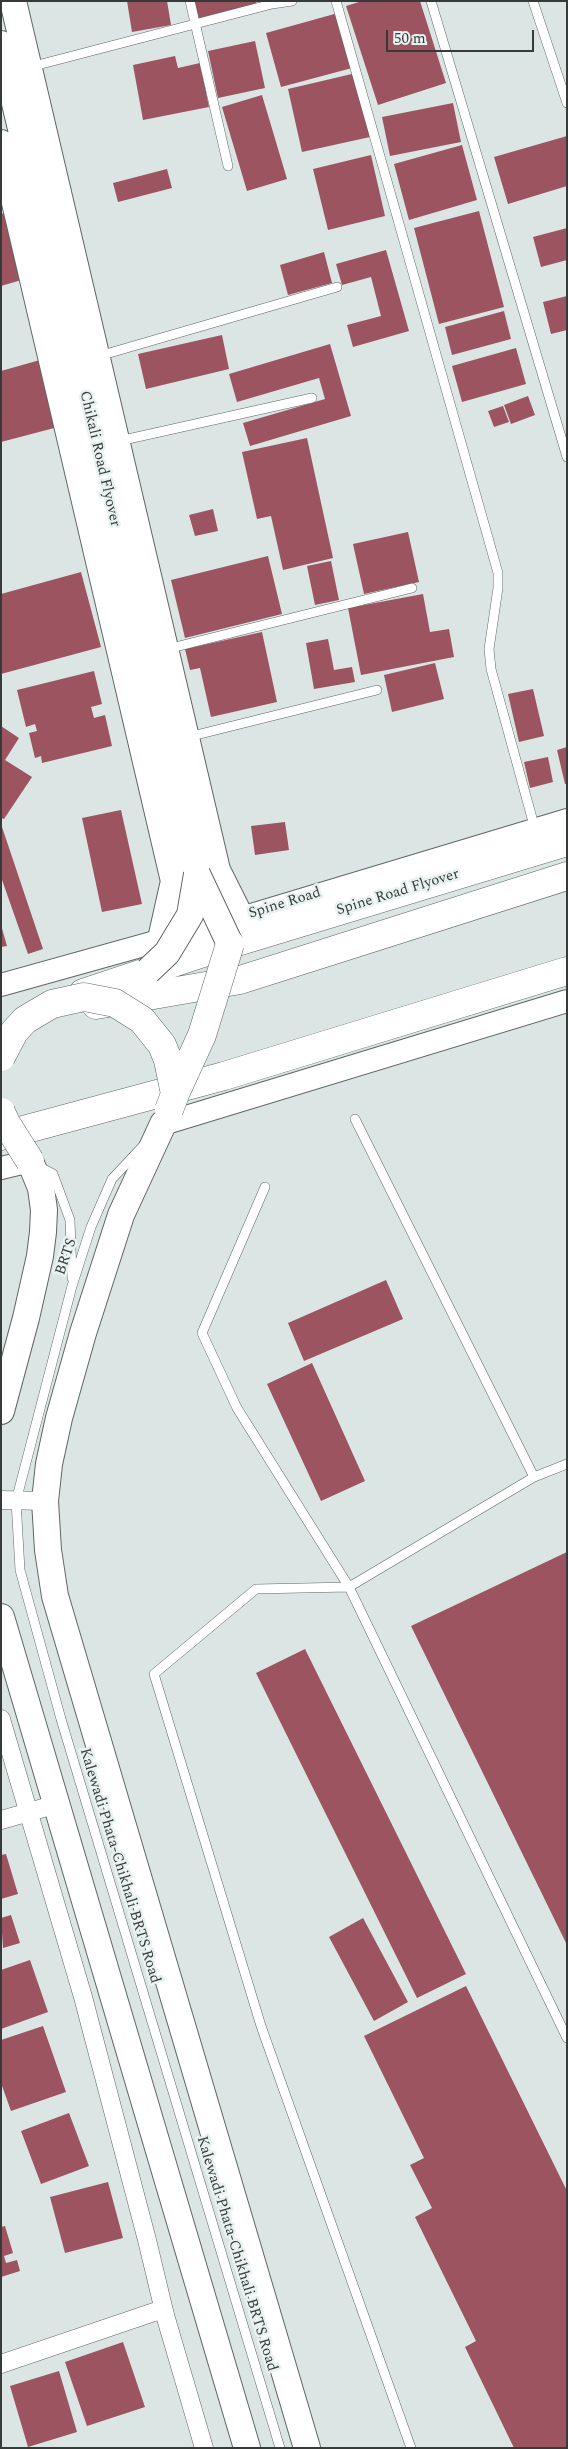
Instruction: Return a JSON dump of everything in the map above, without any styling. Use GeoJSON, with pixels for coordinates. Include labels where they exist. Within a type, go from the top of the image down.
{"type":"FeatureCollection","features":[{"type":"Feature","properties":{"kind":"main road"},"geometry":{"type":"LineString","coordinates":[[14,1],[217,870],[241,918]]}},
{"type":"Feature","properties":{"kind":"main road","name":"Chikali Road Flyover"},"geometry":{"type":"LineString","coordinates":[[1,44],[196,874],[230,944]]}},
{"type":"Feature","properties":{"kind":"main road"},"geometry":{"type":"LineString","coordinates":[[1,144],[174,881],[161,939]]}},
{"type":"Feature","properties":{"kind":"main road","name":"Spine Road Flyover"},"geometry":{"type":"LineString","coordinates":[[1,1057],[6,1030],[38,1011],[68,999],[230,944],[567,842]]}},
{"type":"Feature","properties":{"kind":"main road","name":"Chikali Road Flyover"},"geometry":{"type":"LineString","coordinates":[[148,971],[167,953],[190,914],[196,874]]}},
{"type":"Feature","properties":{"kind":"main road"},"geometry":{"type":"LineString","coordinates":[[6,1030],[240,980],[567,876]]}},
{"type":"Feature","properties":{"kind":"main road"},"geometry":{"type":"LineString","coordinates":[[230,944],[202,1035],[121,1215],[83,1333],[49,1464],[45,1501],[48,1550],[55,1596],[306,2448]]}},
{"type":"Feature","properties":{"kind":"main road"},"geometry":{"type":"LineString","coordinates":[[1,1136],[224,1076],[567,971]]}},
{"type":"Feature","properties":{"kind":"main road","name":"Spine Road Flyover"},"geometry":{"type":"LineString","coordinates":[[68,999],[84,997],[115,1003],[142,1020],[162,1045],[168,1060],[169,1109]]}},
{"type":"Feature","properties":{"kind":"main road"},"geometry":{"type":"LineString","coordinates":[[1,1112],[30,1161],[41,1188],[44,1210],[44,1232],[28,1309],[1,1411]]}},
{"type":"Feature","properties":{"kind":"main road"},"geometry":{"type":"LineString","coordinates":[[1,1617],[246,2448]]}},
{"type":"Feature","properties":{"kind":"street","name":"Spine Road"},"geometry":{"type":"LineString","coordinates":[[1,985],[241,918],[567,820]]}},
{"type":"Feature","properties":{"kind":"street"},"geometry":{"type":"LineString","coordinates":[[169,1109],[567,1000]]}},
{"type":"Feature","properties":{"kind":"street"},"geometry":{"type":"LineString","coordinates":[[1,1168],[30,1161]]}},
{"type":"Feature","properties":{"kind":"street"},"geometry":{"type":"LineString","coordinates":[[9,1501],[45,1501]]}},
{"type":"Feature","properties":{"kind":"street"},"geometry":{"type":"LineString","coordinates":[[1,1719],[111,2100],[163,2308],[204,2448]]}},
{"type":"Feature","properties":{"kind":"street"},"geometry":{"type":"LineString","coordinates":[[1,1820],[57,1804]]}},
{"type":"Feature","properties":{"kind":"street"},"geometry":{"type":"LineString","coordinates":[[1,2364],[163,2308]]}},
{"type":"Feature","properties":{"kind":"lane"},"geometry":{"type":"LineString","coordinates":[[190,1],[228,166]]}},
{"type":"Feature","properties":{"kind":"lane"},"geometry":{"type":"LineString","coordinates":[[29,68],[196,25],[271,2],[292,1]]}},
{"type":"Feature","properties":{"kind":"lane"},"geometry":{"type":"LineString","coordinates":[[336,1],[498,573],[498,588],[489,649],[491,669],[535,829]]}},
{"type":"Feature","properties":{"kind":"lane"},"geometry":{"type":"LineString","coordinates":[[431,1],[567,457]]}},
{"type":"Feature","properties":{"kind":"lane"},"geometry":{"type":"LineString","coordinates":[[533,1],[567,103]]}},
{"type":"Feature","properties":{"kind":"lane"},"geometry":{"type":"LineString","coordinates":[[97,357],[336,287]]}},
{"type":"Feature","properties":{"kind":"lane"},"geometry":{"type":"LineString","coordinates":[[117,442],[312,398]]}},
{"type":"Feature","properties":{"kind":"lane"},"geometry":{"type":"LineString","coordinates":[[165,650],[412,588]]}},
{"type":"Feature","properties":{"kind":"lane"},"geometry":{"type":"LineString","coordinates":[[186,737],[377,690]]}},
{"type":"Feature","properties":{"kind":"lane","name":"BRTS"},"geometry":{"type":"LineString","coordinates":[[72,1286],[91,1227],[112,1179],[169,1109]]}},
{"type":"Feature","properties":{"kind":"lane"},"geometry":{"type":"LineString","coordinates":[[356,1119],[534,1477]]}},
{"type":"Feature","properties":{"kind":"lane","name":"BRTS"},"geometry":{"type":"LineString","coordinates":[[30,1161],[53,1174],[70,1220],[72,1286]]}},
{"type":"Feature","properties":{"kind":"lane"},"geometry":{"type":"LineString","coordinates":[[265,1186],[202,1333],[237,1408],[349,1587],[567,2038]]}},
{"type":"Feature","properties":{"kind":"lane","name":"Kalewadi Phata-Chikhali BRTS Road"},"geometry":{"type":"LineString","coordinates":[[72,1286],[9,1501],[20,1570],[61,1719],[280,2448]]}},
{"type":"Feature","properties":{"kind":"lane"},"geometry":{"type":"LineString","coordinates":[[411,2448],[261,2026],[154,1674],[256,1589],[349,1587],[534,1477],[567,1464]]}},
{"type":"Feature","properties":{"kind":"building"},"geometry":{"type":"Polygon","coordinates":[[[127,1],[167,1],[171,25],[132,32],[127,1]]]}},
{"type":"Feature","properties":{"kind":"building"},"geometry":{"type":"Polygon","coordinates":[[[194,1],[256,1],[257,5],[198,19],[194,1]]]}},
{"type":"Feature","properties":{"kind":"building"},"geometry":{"type":"Polygon","coordinates":[[[362,1],[420,1],[446,83],[378,105],[346,6],[362,1]]]}},
{"type":"Feature","properties":{"kind":"building"},"geometry":{"type":"Polygon","coordinates":[[[338,13],[352,68],[281,87],[266,33],[338,13]]]}},
{"type":"Feature","properties":{"kind":"building"},"geometry":{"type":"Polygon","coordinates":[[[255,41],[265,88],[218,98],[208,51],[255,41]]]}},
{"type":"Feature","properties":{"kind":"building"},"geometry":{"type":"Polygon","coordinates":[[[175,56],[178,68],[200,63],[209,107],[143,120],[133,65],[175,56]]]}},
{"type":"Feature","properties":{"kind":"building"},"geometry":{"type":"Polygon","coordinates":[[[356,73],[370,137],[302,152],[288,89],[356,73]]]}},
{"type":"Feature","properties":{"kind":"building"},"geometry":{"type":"Polygon","coordinates":[[[262,95],[287,179],[247,191],[222,107],[262,95]]]}},
{"type":"Feature","properties":{"kind":"building"},"geometry":{"type":"Polygon","coordinates":[[[453,103],[461,142],[390,156],[382,117],[453,103]]]}},
{"type":"Feature","properties":{"kind":"building"},"geometry":{"type":"Polygon","coordinates":[[[567,136],[567,186],[508,204],[494,157],[567,136]]]}},
{"type":"Feature","properties":{"kind":"building"},"geometry":{"type":"Polygon","coordinates":[[[462,145],[477,200],[409,220],[394,164],[462,145]]]}},
{"type":"Feature","properties":{"kind":"building"},"geometry":{"type":"Polygon","coordinates":[[[371,155],[385,216],[328,230],[313,169],[371,155]]]}},
{"type":"Feature","properties":{"kind":"building"},"geometry":{"type":"Polygon","coordinates":[[[167,169],[172,188],[118,202],[113,183],[167,169]]]}},
{"type":"Feature","properties":{"kind":"building"},"geometry":{"type":"Polygon","coordinates":[[[479,211],[504,307],[439,324],[414,228],[479,211]]]}},
{"type":"Feature","properties":{"kind":"building"},"geometry":{"type":"Polygon","coordinates":[[[8,212],[28,278],[1,286],[1,214],[8,212]]]}},
{"type":"Feature","properties":{"kind":"building"},"geometry":{"type":"Polygon","coordinates":[[[567,228],[567,260],[541,267],[533,237],[567,228]]]}},
{"type":"Feature","properties":{"kind":"building"},"geometry":{"type":"Polygon","coordinates":[[[386,250],[409,331],[353,347],[347,325],[381,316],[371,277],[342,285],[336,264],[386,250]]]}},
{"type":"Feature","properties":{"kind":"building"},"geometry":{"type":"Polygon","coordinates":[[[324,252],[332,283],[288,295],[280,265],[324,252]]]}},
{"type":"Feature","properties":{"kind":"building"},"geometry":{"type":"Polygon","coordinates":[[[567,296],[567,330],[551,334],[543,302],[567,296]]]}},
{"type":"Feature","properties":{"kind":"building"},"geometry":{"type":"Polygon","coordinates":[[[504,311],[511,339],[452,355],[445,327],[504,311]]]}},
{"type":"Feature","properties":{"kind":"building"},"geometry":{"type":"Polygon","coordinates":[[[222,335],[229,369],[146,389],[138,354],[222,335]]]}},
{"type":"Feature","properties":{"kind":"building"},"geometry":{"type":"Polygon","coordinates":[[[330,344],[351,416],[250,446],[243,423],[325,399],[319,378],[237,402],[229,374],[330,344]]]}},
{"type":"Feature","properties":{"kind":"building"},"geometry":{"type":"Polygon","coordinates":[[[516,348],[526,384],[462,402],[452,366],[516,348]]]}},
{"type":"Feature","properties":{"kind":"building"},"geometry":{"type":"Polygon","coordinates":[[[40,360],[58,427],[1,442],[1,371],[40,360]]]}},
{"type":"Feature","properties":{"kind":"building"},"geometry":{"type":"Polygon","coordinates":[[[528,396],[535,415],[511,424],[504,405],[528,396]]]}},
{"type":"Feature","properties":{"kind":"building"},"geometry":{"type":"Polygon","coordinates":[[[503,406],[509,422],[494,427],[488,411],[503,406]]]}},
{"type":"Feature","properties":{"kind":"building"},"geometry":{"type":"Polygon","coordinates":[[[307,438],[333,558],[283,570],[271,516],[257,519],[242,452],[307,438]]]}},
{"type":"Feature","properties":{"kind":"building"},"geometry":{"type":"Polygon","coordinates":[[[213,509],[218,531],[195,536],[189,515],[213,509]]]}},
{"type":"Feature","properties":{"kind":"building"},"geometry":{"type":"Polygon","coordinates":[[[408,532],[419,582],[364,594],[353,544],[408,532]]]}},
{"type":"Feature","properties":{"kind":"building"},"geometry":{"type":"Polygon","coordinates":[[[268,556],[282,614],[185,638],[171,580],[268,556]]]}},
{"type":"Feature","properties":{"kind":"building"},"geometry":{"type":"Polygon","coordinates":[[[331,561],[339,600],[315,605],[307,566],[331,561]]]}},
{"type":"Feature","properties":{"kind":"building"},"geometry":{"type":"Polygon","coordinates":[[[81,572],[101,647],[1,674],[1,594],[81,572]]]}},
{"type":"Feature","properties":{"kind":"building"},"geometry":{"type":"Polygon","coordinates":[[[423,594],[430,632],[449,629],[454,657],[361,675],[348,608],[423,594]]]}},
{"type":"Feature","properties":{"kind":"building"},"geometry":{"type":"Polygon","coordinates":[[[262,632],[277,702],[211,717],[200,668],[190,670],[185,649],[262,632]]]}},
{"type":"Feature","properties":{"kind":"building"},"geometry":{"type":"Polygon","coordinates":[[[328,639],[334,670],[352,667],[355,682],[314,689],[306,643],[328,639]]]}},
{"type":"Feature","properties":{"kind":"building"},"geometry":{"type":"Polygon","coordinates":[[[435,663],[444,699],[392,712],[384,675],[435,663]]]}},
{"type":"Feature","properties":{"kind":"building"},"geometry":{"type":"Polygon","coordinates":[[[94,671],[102,704],[91,707],[94,718],[105,715],[112,746],[42,763],[41,756],[35,758],[29,733],[37,731],[35,724],[26,727],[17,690],[94,671]]]}},
{"type":"Feature","properties":{"kind":"building"},"geometry":{"type":"Polygon","coordinates":[[[533,689],[544,736],[519,742],[508,694],[533,689]]]}},
{"type":"Feature","properties":{"kind":"building"},"geometry":{"type":"Polygon","coordinates":[[[1,726],[19,738],[5,760],[32,777],[4,819],[1,818],[1,726]]]}},
{"type":"Feature","properties":{"kind":"building"},"geometry":{"type":"Polygon","coordinates":[[[567,747],[567,784],[565,784],[557,750],[567,747]]]}},
{"type":"Feature","properties":{"kind":"building"},"geometry":{"type":"Polygon","coordinates":[[[548,757],[553,782],[530,788],[524,762],[548,757]]]}},
{"type":"Feature","properties":{"kind":"building"},"geometry":{"type":"Polygon","coordinates":[[[121,810],[142,904],[102,912],[82,818],[121,810]]]}},
{"type":"Feature","properties":{"kind":"building"},"geometry":{"type":"Polygon","coordinates":[[[285,822],[289,850],[255,855],[251,826],[285,822]]]}},
{"type":"Feature","properties":{"kind":"building"},"geometry":{"type":"Polygon","coordinates":[[[2,827],[43,949],[28,954],[1,877],[2,827]]]}},
{"type":"Feature","properties":{"kind":"building"},"geometry":{"type":"Polygon","coordinates":[[[1,925],[7,946],[1,947],[1,925]]]}},
{"type":"Feature","properties":{"kind":"building"},"geometry":{"type":"Polygon","coordinates":[[[386,1280],[403,1319],[304,1361],[288,1323],[386,1280]]]}},
{"type":"Feature","properties":{"kind":"building"},"geometry":{"type":"Polygon","coordinates":[[[312,1363],[365,1481],[321,1501],[267,1384],[312,1363]]]}},
{"type":"Feature","properties":{"kind":"building"},"geometry":{"type":"Polygon","coordinates":[[[567,1552],[567,1945],[411,1626],[567,1552]]]}},
{"type":"Feature","properties":{"kind":"building"},"geometry":{"type":"Polygon","coordinates":[[[305,1649],[466,1974],[417,1998],[256,1673],[305,1649]]]}},
{"type":"Feature","properties":{"kind":"building"},"geometry":{"type":"Polygon","coordinates":[[[6,1854],[18,1894],[1,1899],[1,1855],[6,1854]]]}},
{"type":"Feature","properties":{"kind":"building"},"geometry":{"type":"Polygon","coordinates":[[[11,1915],[20,1943],[3,1948],[1,1918],[11,1915]]]}},
{"type":"Feature","properties":{"kind":"building"},"geometry":{"type":"Polygon","coordinates":[[[363,1918],[408,2002],[374,2021],[329,1937],[363,1918]]]}},
{"type":"Feature","properties":{"kind":"building"},"geometry":{"type":"Polygon","coordinates":[[[30,1960],[48,2012],[1,2029],[1,1970],[30,1960]]]}},
{"type":"Feature","properties":{"kind":"building"},"geometry":{"type":"Polygon","coordinates":[[[466,1986],[567,2191],[567,2448],[514,2448],[465,2347],[476,2341],[415,2217],[432,2208],[410,2165],[424,2158],[364,2036],[466,1986]]]}},
{"type":"Feature","properties":{"kind":"building"},"geometry":{"type":"Polygon","coordinates":[[[43,2026],[66,2092],[11,2111],[1,2083],[1,2040],[43,2026]]]}},
{"type":"Feature","properties":{"kind":"building"},"geometry":{"type":"Polygon","coordinates":[[[69,2113],[89,2166],[41,2184],[21,2131],[69,2113]]]}},
{"type":"Feature","properties":{"kind":"building"},"geometry":{"type":"Polygon","coordinates":[[[108,2182],[123,2238],[65,2253],[50,2197],[108,2182]]]}},
{"type":"Feature","properties":{"kind":"building"},"geometry":{"type":"Polygon","coordinates":[[[5,2226],[13,2253],[4,2256],[6,2263],[17,2260],[20,2271],[1,2277],[1,2227],[5,2226]]]}},
{"type":"Feature","properties":{"kind":"building"},"geometry":{"type":"Polygon","coordinates":[[[123,2342],[145,2407],[87,2426],[65,2362],[123,2342]]]}},
{"type":"Feature","properties":{"kind":"building"},"geometry":{"type":"Polygon","coordinates":[[[59,2371],[77,2432],[28,2447],[10,2386],[59,2371]]]}}]}
